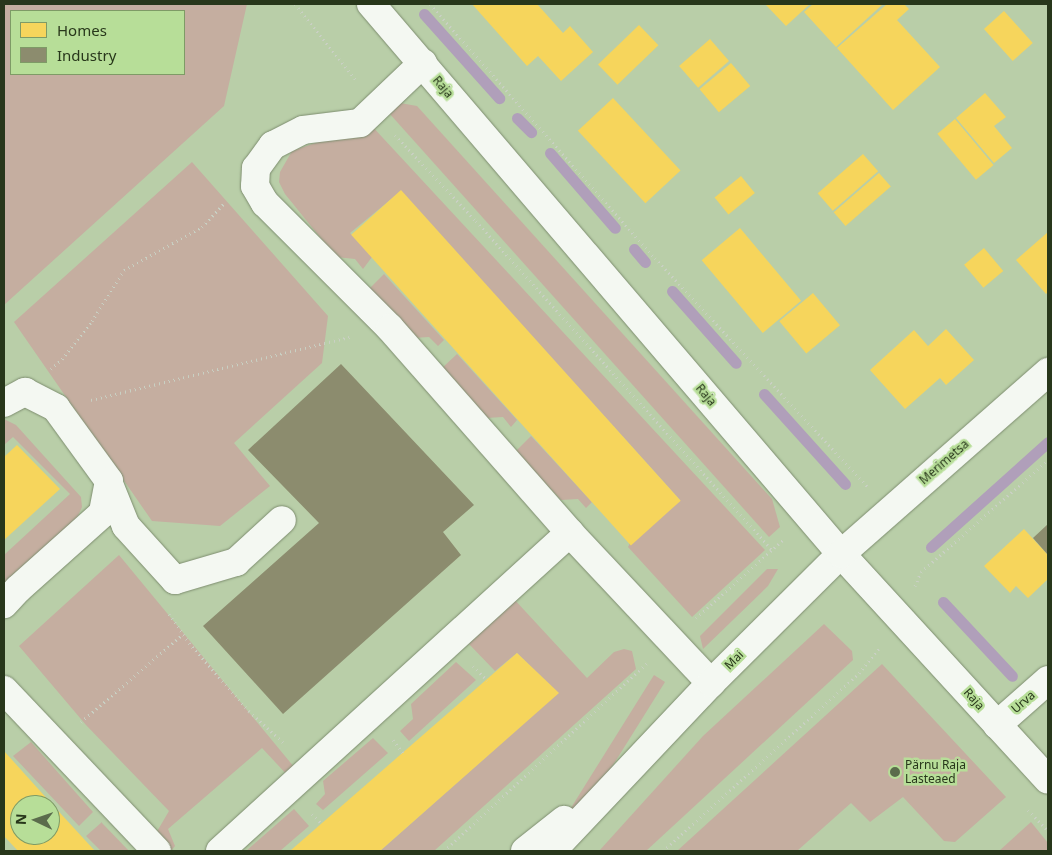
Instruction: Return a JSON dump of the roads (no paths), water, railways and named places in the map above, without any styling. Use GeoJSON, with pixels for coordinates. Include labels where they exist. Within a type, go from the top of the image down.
{"type":"FeatureCollection","features":[{"type":"Feature","properties":{"kind":"street","name":"Raja"},"geometry":{"type":"LineString","coordinates":[[371,4],[841,554],[1048,780]]}},
{"type":"Feature","properties":{"kind":"street"},"geometry":{"type":"LineString","coordinates":[[423,63],[360,123],[303,130],[273,144],[256,168],[255,186],[265,203],[390,328],[570,533],[711,683]]}},
{"type":"Feature","properties":{"kind":"street","name":"Merimetsa"},"geometry":{"type":"LineString","coordinates":[[841,554],[1048,372]]}},
{"type":"Feature","properties":{"kind":"street"},"geometry":{"type":"LineString","coordinates":[[14,398],[56,408],[109,481],[108,484],[126,526],[175,580],[236,562],[282,520]]}},
{"type":"Feature","properties":{"kind":"street"},"geometry":{"type":"LineString","coordinates":[[4,604],[18,588],[102,513],[108,484]]}},
{"type":"Feature","properties":{"kind":"street"},"geometry":{"type":"LineString","coordinates":[[220,851],[570,533]]}},
{"type":"Feature","properties":{"kind":"street","name":"Mai"},"geometry":{"type":"LineString","coordinates":[[552,851],[711,683],[841,554]]}},
{"type":"Feature","properties":{"kind":"street","name":"Urva"},"geometry":{"type":"LineString","coordinates":[[997,724],[1048,680]]}},
{"type":"Feature","properties":{"kind":"street"},"geometry":{"type":"LineString","coordinates":[[4,690],[157,851]]}},
{"type":"Feature","properties":{"kind":"street","name":"Mai"},"geometry":{"type":"LineString","coordinates":[[525,851],[629,768]]}},
{"type":"Feature","properties":{"kind":"waterway"},"geometry":{"type":"LineString","coordinates":[[424,14],[499,98]]}},
{"type":"Feature","properties":{"kind":"waterway"},"geometry":{"type":"LineString","coordinates":[[517,118],[531,132]]}},
{"type":"Feature","properties":{"kind":"waterway"},"geometry":{"type":"LineString","coordinates":[[550,153],[615,228]]}},
{"type":"Feature","properties":{"kind":"waterway"},"geometry":{"type":"LineString","coordinates":[[634,249],[645,262]]}},
{"type":"Feature","properties":{"kind":"waterway"},"geometry":{"type":"LineString","coordinates":[[672,291],[736,363]]}},
{"type":"Feature","properties":{"kind":"waterway"},"geometry":{"type":"LineString","coordinates":[[764,394],[845,484]]}},
{"type":"Feature","properties":{"kind":"waterway"},"geometry":{"type":"LineString","coordinates":[[931,547],[1048,442]]}},
{"type":"Feature","properties":{"kind":"waterway"},"geometry":{"type":"LineString","coordinates":[[943,602],[1012,676]]}},
{"type":"Feature","properties":{"kind":"place","name":"Pärnu Raja Lasteaed"},"geometry":{"type":"Point","coordinates":[895,772]}}]}
